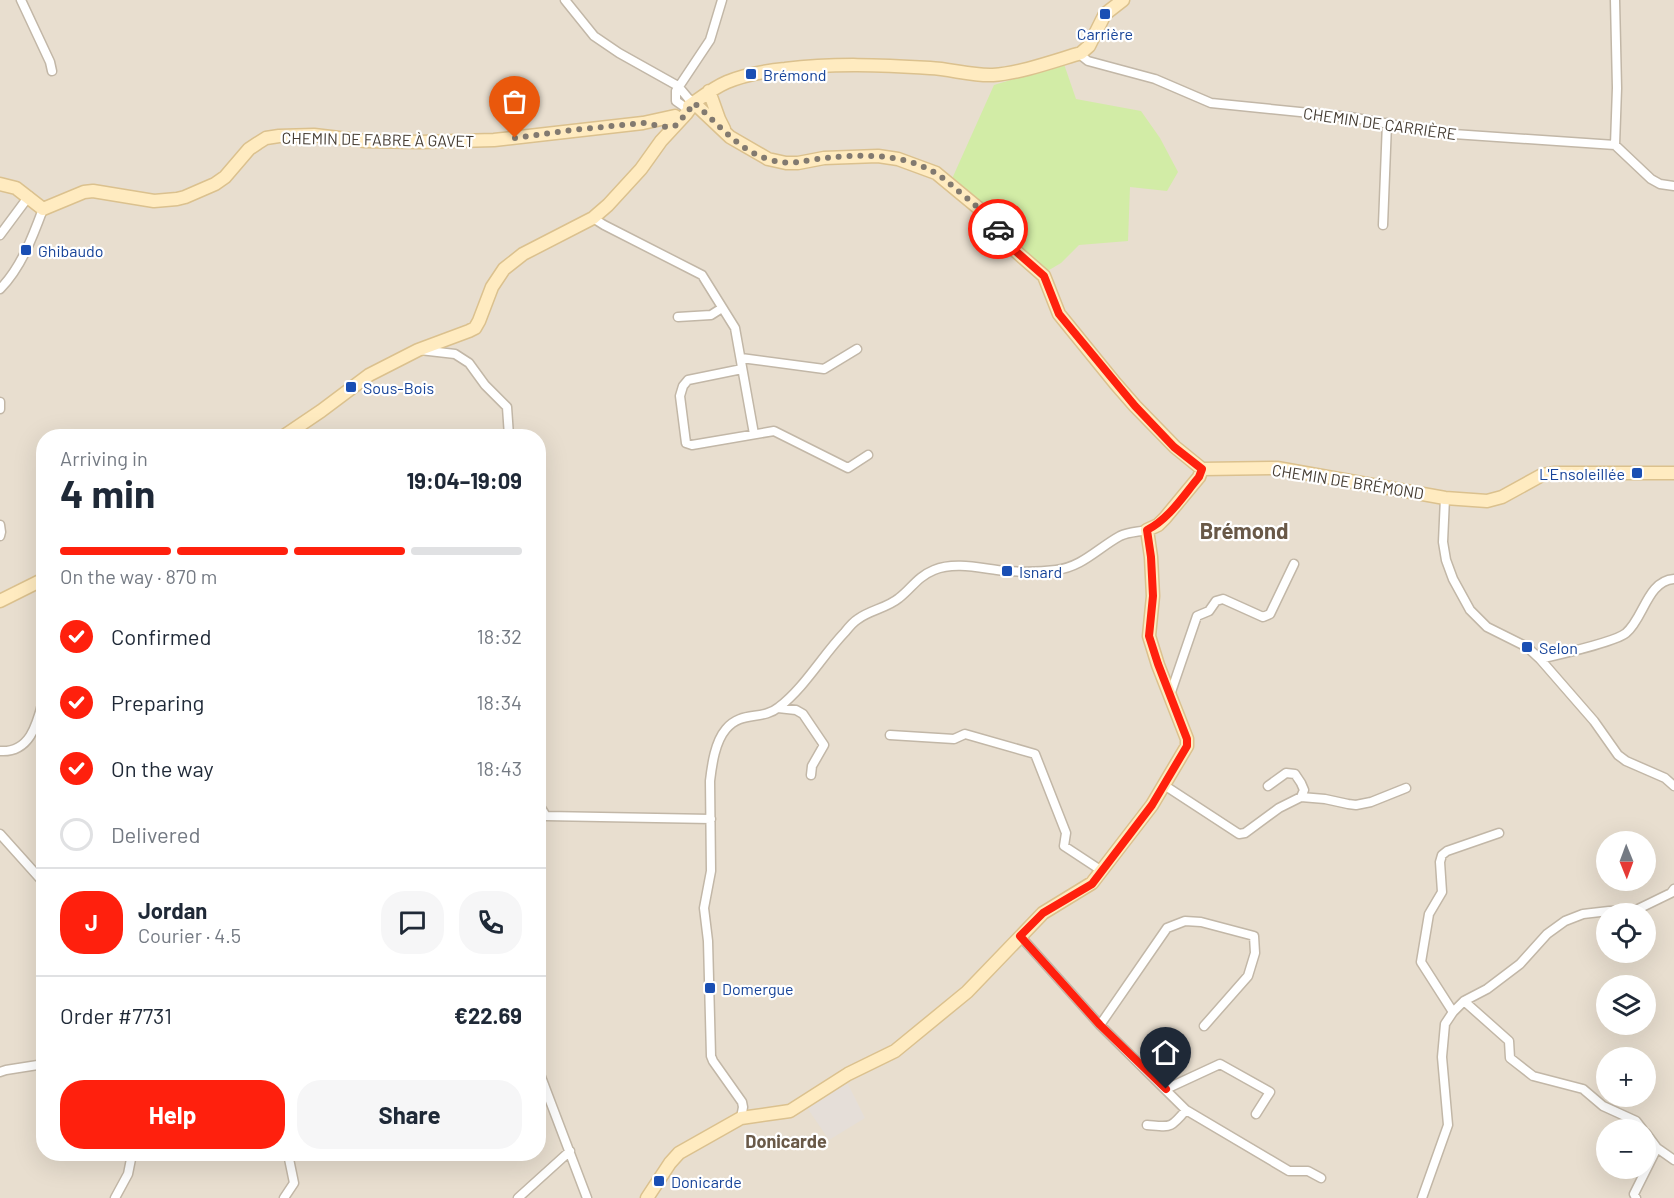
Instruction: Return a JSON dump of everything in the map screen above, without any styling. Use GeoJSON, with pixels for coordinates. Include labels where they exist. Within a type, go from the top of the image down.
{"type":"FeatureCollection","features":[{"type":"Feature","properties":{"kind":"street"},"geometry":{"type":"LineString","coordinates":[[21,0],[52,71]]}},
{"type":"Feature","properties":{"kind":"street"},"geometry":{"type":"LineString","coordinates":[[294,429],[369,375],[418,350],[475,327],[492,287],[504,269],[513,260],[592,218],[608,205],[641,169],[681,115],[688,98],[678,86],[619,53],[594,36],[566,0]]}},
{"type":"Feature","properties":{"kind":"street"},"geometry":{"type":"LineString","coordinates":[[678,86],[710,40],[722,0]]}},
{"type":"Feature","properties":{"kind":"street"},"geometry":{"type":"LineString","coordinates":[[681,115],[710,91],[728,81],[751,74],[807,66],[932,68],[977,75],[1018,71],[1082,53],[1089,45],[1105,14],[1123,0]]}},
{"type":"Feature","properties":{"kind":"street"},"geometry":{"type":"LineString","coordinates":[[1615,0],[1617,88],[1615,145],[1651,179],[1660,184],[1674,186]]}},
{"type":"Feature","properties":{"kind":"street","name":"CHEMIN DE CARRIÈRE"},"geometry":{"type":"LineString","coordinates":[[1082,53],[1088,61],[1155,79],[1211,103],[1350,117],[1439,133],[1615,145]]}},
{"type":"Feature","properties":{"kind":"street"},"geometry":{"type":"LineString","coordinates":[[710,91],[719,119],[730,137]]}},
{"type":"Feature","properties":{"kind":"street"},"geometry":{"type":"LineString","coordinates":[[681,115],[730,137],[768,159],[798,163],[824,158],[878,156],[906,161],[936,173],[988,216],[1011,247],[1044,276],[1059,314],[1128,399],[1174,447],[1202,469],[1199,477],[1158,525],[1147,530],[1128,533],[1078,564],[1056,570],[1007,571],[960,566],[937,569],[921,576],[897,600],[857,619],[834,643],[794,694],[778,708],[764,714],[741,718],[725,730],[717,747],[710,781],[711,871],[704,908],[708,941],[711,1052],[713,1061],[742,1102],[741,1118]]}},
{"type":"Feature","properties":{"kind":"street","name":"CHEMIN DE FABRE À GAVET"},"geometry":{"type":"LineString","coordinates":[[43,208],[84,192],[93,191],[154,201],[185,197],[225,177],[249,149],[258,143],[266,138],[279,136],[315,135],[365,141],[462,141],[515,138],[643,123],[681,115]]}},
{"type":"Feature","properties":{"kind":"street"},"geometry":{"type":"LineString","coordinates":[[1383,225],[1387,123]]}},
{"type":"Feature","properties":{"kind":"street"},"geometry":{"type":"LineString","coordinates":[[0,184],[16,188],[43,208],[31,241],[14,271],[0,289]]}},
{"type":"Feature","properties":{"kind":"street"},"geometry":{"type":"LineString","coordinates":[[0,236],[28,196]]}},
{"type":"Feature","properties":{"kind":"street"},"geometry":{"type":"LineString","coordinates":[[592,218],[702,275],[735,328],[754,434]]}},
{"type":"Feature","properties":{"kind":"street"},"geometry":{"type":"LineString","coordinates":[[678,317],[711,315],[722,308]]}},
{"type":"Feature","properties":{"kind":"street"},"geometry":{"type":"LineString","coordinates":[[741,358],[824,369],[857,348]]}},
{"type":"Feature","properties":{"kind":"street"},"geometry":{"type":"LineString","coordinates":[[418,350],[456,354],[469,363],[485,386],[507,407],[509,429]]}},
{"type":"Feature","properties":{"kind":"street"},"geometry":{"type":"LineString","coordinates":[[742,369],[688,380],[683,386],[680,396],[686,443],[692,445],[774,430],[848,468],[868,455]]}},
{"type":"Feature","properties":{"kind":"street"},"geometry":{"type":"LineString","coordinates":[[0,402],[0,410]]}},
{"type":"Feature","properties":{"kind":"street","name":"CHEMIN DE BRÉMOND"},"geometry":{"type":"LineString","coordinates":[[1202,469],[1277,468],[1445,498],[1487,501],[1495,500],[1542,475],[1555,473],[1674,473]]}},
{"type":"Feature","properties":{"kind":"street"},"geometry":{"type":"LineString","coordinates":[[1445,498],[1443,542],[1446,560],[1470,610],[1487,627],[1527,648],[1540,659],[1594,721],[1618,755],[1626,761],[1665,778],[1674,786]]}},
{"type":"Feature","properties":{"kind":"street"},"geometry":{"type":"LineString","coordinates":[[0,525],[0,536]]}},
{"type":"Feature","properties":{"kind":"street"},"geometry":{"type":"LineString","coordinates":[[647,1198],[675,1157],[741,1118],[790,1111],[848,1074],[895,1051],[967,992],[1043,913],[1092,884],[1152,805],[1187,746],[1187,739],[1149,636],[1153,596],[1147,530]]}},
{"type":"Feature","properties":{"kind":"street"},"geometry":{"type":"LineString","coordinates":[[1170,695],[1197,616],[1209,610],[1216,601],[1223,599],[1263,617],[1270,614],[1294,564]]}},
{"type":"Feature","properties":{"kind":"street"},"geometry":{"type":"LineString","coordinates":[[1540,659],[1625,634],[1662,581],[1674,579]]}},
{"type":"Feature","properties":{"kind":"street"},"geometry":{"type":"LineString","coordinates":[[0,601],[36,583]]}},
{"type":"Feature","properties":{"kind":"street"},"geometry":{"type":"LineString","coordinates":[[778,708],[796,710],[803,714],[824,745],[812,766],[811,776]]}},
{"type":"Feature","properties":{"kind":"street"},"geometry":{"type":"LineString","coordinates":[[0,751],[8,752],[21,745],[32,736],[36,726]]}},
{"type":"Feature","properties":{"kind":"street"},"geometry":{"type":"LineString","coordinates":[[890,735],[954,739],[965,734],[1035,754],[1066,833],[1064,846],[1102,871]]}},
{"type":"Feature","properties":{"kind":"street"},"geometry":{"type":"LineString","coordinates":[[1268,786],[1286,773],[1295,774],[1304,790],[1301,797]]}},
{"type":"Feature","properties":{"kind":"street"},"geometry":{"type":"LineString","coordinates":[[1164,785],[1239,834],[1245,833],[1279,808],[1301,797],[1356,805],[1371,802],[1406,788]]}},
{"type":"Feature","properties":{"kind":"street"},"geometry":{"type":"LineString","coordinates":[[546,816],[711,819]]}},
{"type":"Feature","properties":{"kind":"street"},"geometry":{"type":"LineString","coordinates":[[1453,1012],[1421,962],[1429,914],[1442,892],[1440,862],[1442,855],[1447,851],[1498,832]]}},
{"type":"Feature","properties":{"kind":"street"},"geometry":{"type":"LineString","coordinates":[[0,834],[36,875]]}},
{"type":"Feature","properties":{"kind":"street"},"geometry":{"type":"LineString","coordinates":[[1422,1198],[1448,1125],[1442,1057],[1445,1024],[1453,1012],[1464,1001],[1487,989],[1520,964],[1548,934],[1565,921],[1582,914],[1636,910],[1671,893],[1674,889]]}},
{"type":"Feature","properties":{"kind":"street"},"geometry":{"type":"LineString","coordinates":[[1100,1025],[1167,928],[1185,921],[1202,922],[1254,936],[1255,953],[1248,976],[1204,1026]]}},
{"type":"Feature","properties":{"kind":"street"},"geometry":{"type":"LineString","coordinates":[[1020,936],[1100,1025],[1186,1110],[1289,1171],[1308,1171],[1321,1178]]}},
{"type":"Feature","properties":{"kind":"street"},"geometry":{"type":"LineString","coordinates":[[1464,1001],[1509,1041],[1510,1058],[1533,1076],[1583,1089],[1603,1106],[1632,1119]]}},
{"type":"Feature","properties":{"kind":"street"},"geometry":{"type":"LineString","coordinates":[[0,1072],[36,1065]]}},
{"type":"Feature","properties":{"kind":"street"},"geometry":{"type":"LineString","coordinates":[[1166,1089],[1220,1065],[1270,1092],[1256,1114]]}},
{"type":"Feature","properties":{"kind":"street"},"geometry":{"type":"LineString","coordinates":[[546,1090],[587,1198]]}},
{"type":"Feature","properties":{"kind":"street"},"geometry":{"type":"LineString","coordinates":[[1147,1125],[1168,1127],[1174,1124],[1186,1110]]}},
{"type":"Feature","properties":{"kind":"street"},"geometry":{"type":"LineString","coordinates":[[1636,1198],[1634,1194],[1657,1148],[1674,1160]]}},
{"type":"Feature","properties":{"kind":"street"},"geometry":{"type":"LineString","coordinates":[[518,1198],[570,1151]]}},
{"type":"Feature","properties":{"kind":"street"},"geometry":{"type":"LineString","coordinates":[[115,1198],[128,1174],[131,1161]]}},
{"type":"Feature","properties":{"kind":"street"},"geometry":{"type":"LineString","coordinates":[[284,1198],[294,1183],[289,1161]]}},
{"type":"Feature","properties":{"kind":"shaded area"},"geometry":{"type":"Polygon","coordinates":[[[0,0],[1674,0],[1674,1198],[0,1198],[0,0]]]}},
{"type":"Feature","properties":{"kind":"shaded area"},"geometry":{"type":"Polygon","coordinates":[[[846,1080],[865,1118],[829,1140],[806,1106],[846,1080]]]}},
{"type":"Feature","properties":{"kind":"green space"},"geometry":{"type":"Polygon","coordinates":[[[1064,64],[1076,99],[1141,111],[1160,138],[1178,172],[1167,191],[1130,187],[1128,241],[1079,245],[1061,263],[1044,273],[951,181],[994,85],[1064,64]]]}},
{"type":"Feature","properties":{"kind":"way so far"},"geometry":{"type":"LineString","coordinates":[[515,138],[643,123],[675,126],[694,103],[730,137],[768,159],[798,163],[824,158],[878,156],[898,159],[936,173],[988,216],[998,229]]}},
{"type":"Feature","properties":{"kind":"place","name":"Carrière"},"geometry":{"type":"Point","coordinates":[1105,14]}},
{"type":"Feature","properties":{"kind":"place","name":"Brémond"},"geometry":{"type":"Point","coordinates":[751,74]}},
{"type":"Feature","properties":{"kind":"place","name":"Ghibaudo"},"geometry":{"type":"Point","coordinates":[26,250]}},
{"type":"Feature","properties":{"kind":"place","name":"Sous-Bois"},"geometry":{"type":"Point","coordinates":[351,387]}},
{"type":"Feature","properties":{"kind":"place","name":"L'Ensoleillée"},"geometry":{"type":"Point","coordinates":[1637,473]}},
{"type":"Feature","properties":{"kind":"place","name":"Isnard"},"geometry":{"type":"Point","coordinates":[1007,571]}},
{"type":"Feature","properties":{"kind":"place","name":"Selon"},"geometry":{"type":"Point","coordinates":[1527,647]}},
{"type":"Feature","properties":{"kind":"place","name":"Domergue"},"geometry":{"type":"Point","coordinates":[710,988]}},
{"type":"Feature","properties":{"kind":"place","name":"Donicarde"},"geometry":{"type":"Point","coordinates":[659,1181]}},
{"type":"Feature","properties":{"kind":"district","name":"Brémond"},"geometry":{"type":"Point","coordinates":[1244,530]}},
{"type":"Feature","properties":{"kind":"district","name":"Donicarde"},"geometry":{"type":"Point","coordinates":[786,1141]}},
{"type":"Feature","properties":{"kind":"route"},"geometry":{"type":"LineString","coordinates":[[998,229],[1011,247],[1044,276],[1059,314],[1135,406],[1174,447],[1202,469],[1199,477],[1165,518],[1158,525],[1147,530],[1153,596],[1149,636],[1187,739],[1187,746],[1152,805],[1092,884],[1043,913],[1020,936],[1100,1025],[1166,1089]]}}]}
